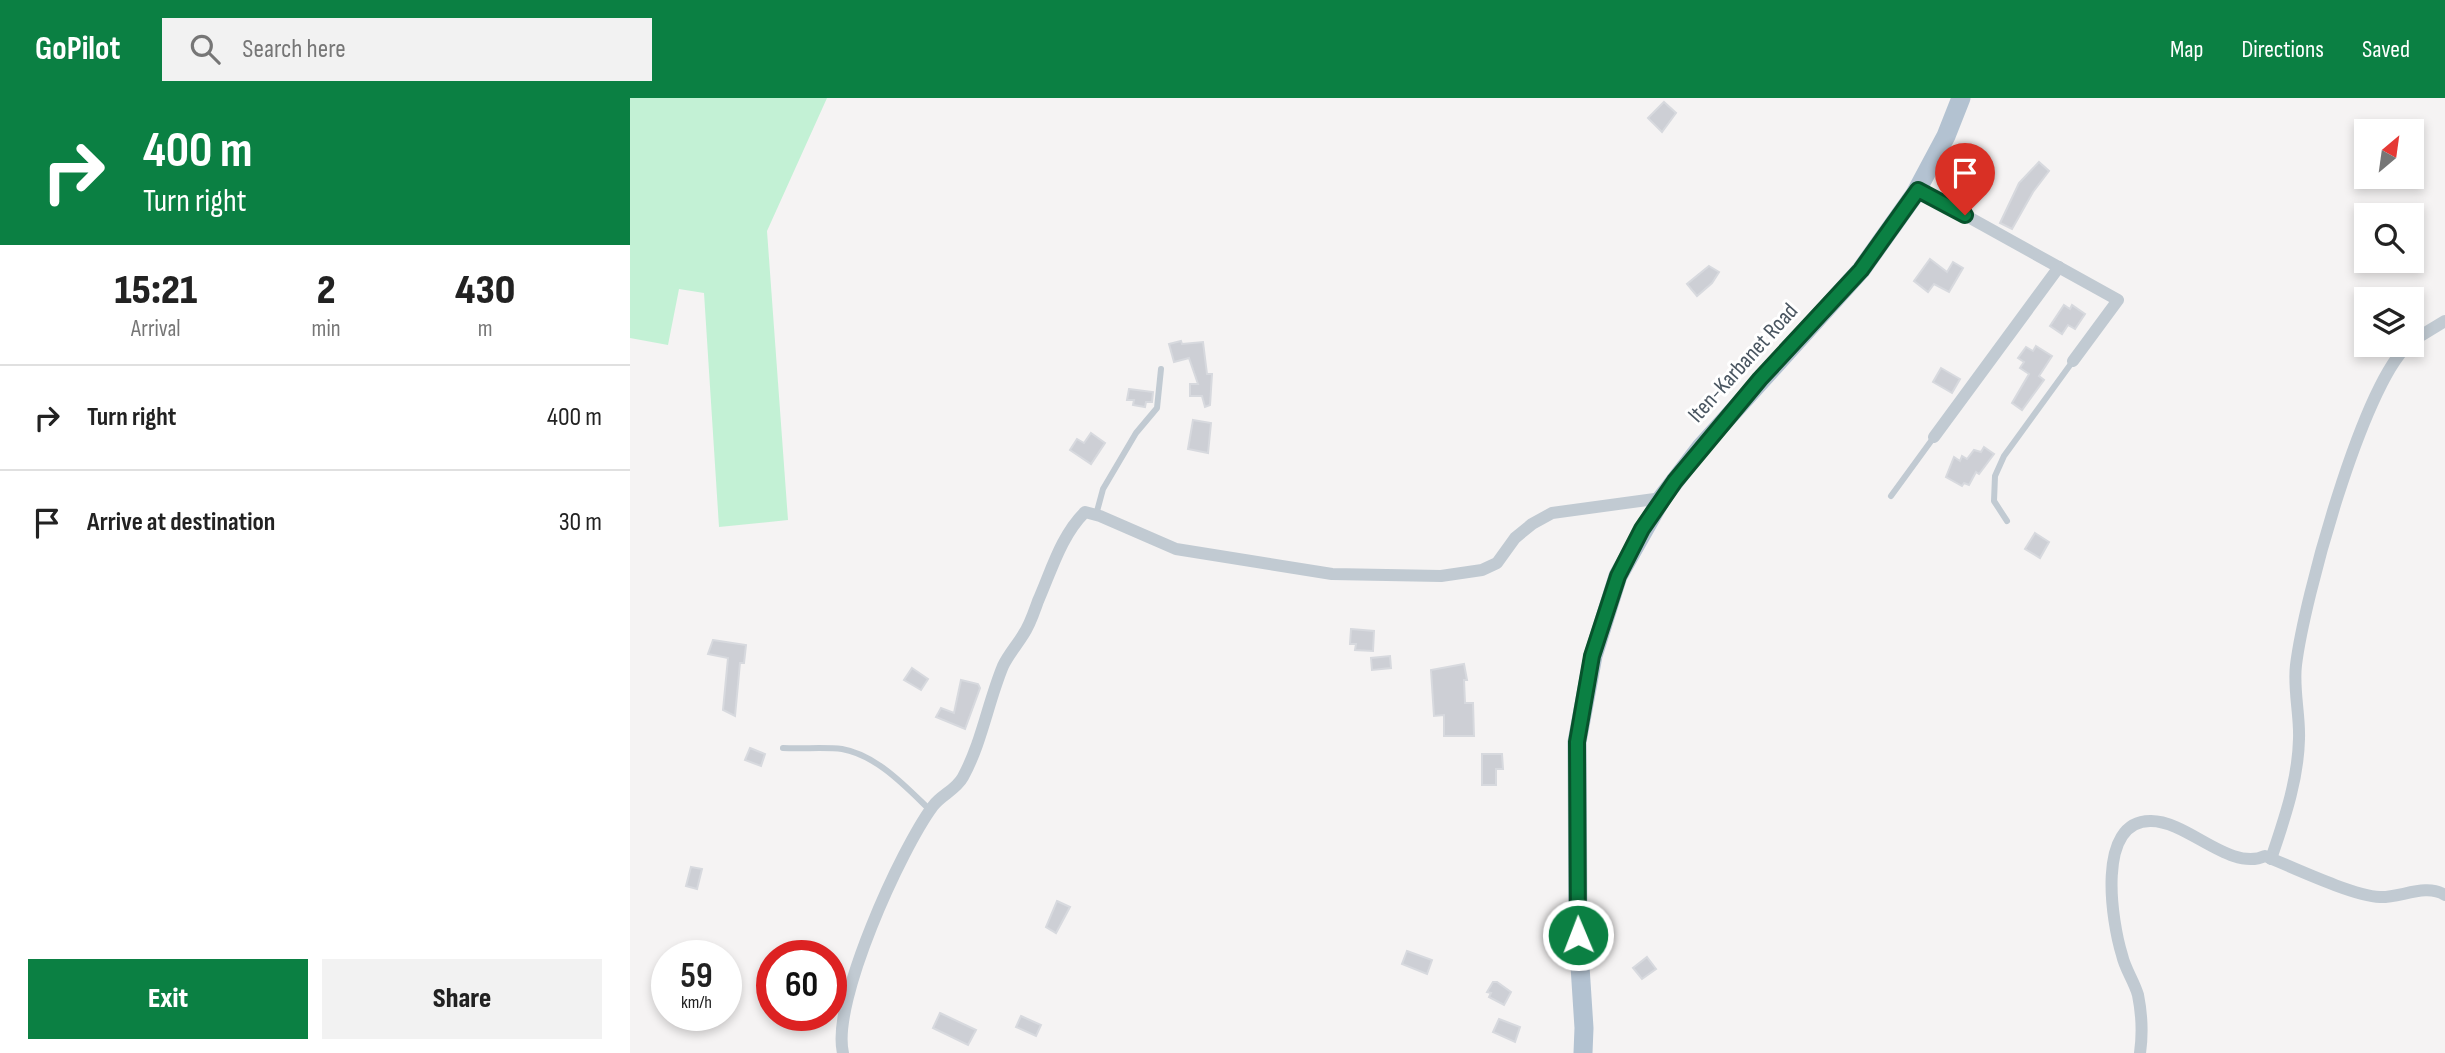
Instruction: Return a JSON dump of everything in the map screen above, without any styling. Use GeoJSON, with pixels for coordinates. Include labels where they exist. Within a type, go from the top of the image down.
{"type":"FeatureCollection","features":[{"type":"Feature","properties":{"kind":"main road","name":"Iten-Karbanet Road"},"geometry":{"type":"LineString","coordinates":[[1583,1053],[1578,922],[1577,742],[1592,656],[1618,576],[1662,498],[1760,379],[1861,270],[1918,190],[1961,98]]}},
{"type":"Feature","properties":{"kind":"street"},"geometry":{"type":"LineString","coordinates":[[1918,190],[2118,300],[2073,361]]}},
{"type":"Feature","properties":{"kind":"street"},"geometry":{"type":"LineString","coordinates":[[1934,437],[2059,267]]}},
{"type":"Feature","properties":{"kind":"street"},"geometry":{"type":"LineString","coordinates":[[2424,334],[2445,321]]}},
{"type":"Feature","properties":{"kind":"street"},"geometry":{"type":"LineString","coordinates":[[2271,859],[2291,796],[2297,762],[2300,737],[2295,668],[2300,642],[2332,515],[2385,376],[2397,357]]}},
{"type":"Feature","properties":{"kind":"street"},"geometry":{"type":"LineString","coordinates":[[843,1053],[843,1023],[858,961],[900,863],[935,803],[952,791],[963,778],[987,719],[1004,664],[1025,632],[1069,529],[1085,512],[1176,549],[1332,574],[1441,576],[1482,570],[1497,562],[1515,538],[1552,513],[1662,498]]}},
{"type":"Feature","properties":{"kind":"street"},"geometry":{"type":"LineString","coordinates":[[2140,1053],[2144,1026],[2137,992],[2122,956],[2111,884],[2113,858],[2120,840],[2131,827],[2150,821],[2174,827],[2242,859],[2257,860],[2265,856],[2362,894],[2382,898],[2401,893],[2439,891],[2445,895]]}},
{"type":"Feature","properties":{"kind":"lane"},"geometry":{"type":"LineString","coordinates":[[2007,521],[1994,500],[1995,476],[2004,456],[2073,361]]}},
{"type":"Feature","properties":{"kind":"lane"},"geometry":{"type":"LineString","coordinates":[[1096,515],[1102,489],[1136,433],[1157,408],[1161,369]]}},
{"type":"Feature","properties":{"kind":"lane"},"geometry":{"type":"LineString","coordinates":[[1891,496],[1934,437]]}},
{"type":"Feature","properties":{"kind":"lane"},"geometry":{"type":"LineString","coordinates":[[783,748],[842,749],[861,756],[895,777],[931,811]]}},
{"type":"Feature","properties":{"kind":"green space"},"geometry":{"type":"Polygon","coordinates":[[[630,98],[827,98],[767,231],[788,520],[719,527],[704,293],[679,289],[668,345],[630,338],[630,98]]]}},
{"type":"Feature","properties":{"kind":"building"},"geometry":{"type":"Polygon","coordinates":[[[1664,102],[1676,113],[1662,132],[1648,118],[1664,102]]]}},
{"type":"Feature","properties":{"kind":"building"},"geometry":{"type":"Polygon","coordinates":[[[2039,162],[2049,171],[2033,192],[2012,229],[2000,223],[2019,183],[2039,162]]]}},
{"type":"Feature","properties":{"kind":"building"},"geometry":{"type":"Polygon","coordinates":[[[1930,259],[1947,272],[1953,262],[1963,268],[1949,292],[1934,284],[1928,292],[1914,281],[1930,259]]]}},
{"type":"Feature","properties":{"kind":"building"},"geometry":{"type":"Polygon","coordinates":[[[1709,266],[1719,272],[1712,283],[1697,296],[1687,284],[1709,266]]]}},
{"type":"Feature","properties":{"kind":"building"},"geometry":{"type":"Polygon","coordinates":[[[2064,305],[2070,309],[2072,305],[2085,314],[2075,329],[2068,325],[2062,334],[2050,326],[2064,305]]]}},
{"type":"Feature","properties":{"kind":"building"},"geometry":{"type":"Polygon","coordinates":[[[1181,341],[1182,344],[1203,342],[1207,374],[1212,374],[1210,405],[1205,407],[1202,396],[1190,396],[1190,384],[1198,384],[1189,358],[1174,362],[1169,344],[1181,341]]]}},
{"type":"Feature","properties":{"kind":"building"},"geometry":{"type":"Polygon","coordinates":[[[2036,346],[2052,356],[2039,376],[2044,380],[2022,410],[2012,403],[2029,374],[2020,368],[2024,362],[2018,358],[2026,347],[2033,351],[2036,346]]]}},
{"type":"Feature","properties":{"kind":"building"},"geometry":{"type":"Polygon","coordinates":[[[1941,368],[1960,379],[1952,393],[1933,382],[1941,368]]]}},
{"type":"Feature","properties":{"kind":"building"},"geometry":{"type":"Polygon","coordinates":[[[1129,389],[1153,392],[1152,402],[1146,402],[1145,407],[1133,405],[1134,400],[1127,400],[1129,389]]]}},
{"type":"Feature","properties":{"kind":"building"},"geometry":{"type":"Polygon","coordinates":[[[1193,420],[1211,423],[1208,453],[1188,449],[1193,420]]]}},
{"type":"Feature","properties":{"kind":"building"},"geometry":{"type":"Polygon","coordinates":[[[1091,433],[1105,443],[1091,464],[1070,450],[1077,439],[1084,443],[1091,433]]]}},
{"type":"Feature","properties":{"kind":"building"},"geometry":{"type":"Polygon","coordinates":[[[1984,447],[1994,454],[1979,474],[1976,472],[1969,485],[1964,483],[1962,486],[1946,477],[1954,457],[1960,461],[1962,456],[1967,459],[1974,450],[1981,452],[1984,447]]]}},
{"type":"Feature","properties":{"kind":"building"},"geometry":{"type":"Polygon","coordinates":[[[2035,533],[2049,542],[2040,558],[2025,549],[2035,533]]]}},
{"type":"Feature","properties":{"kind":"building"},"geometry":{"type":"Polygon","coordinates":[[[1351,629],[1374,631],[1373,651],[1355,650],[1356,644],[1350,644],[1351,629]]]}},
{"type":"Feature","properties":{"kind":"building"},"geometry":{"type":"Polygon","coordinates":[[[713,640],[746,645],[744,663],[740,663],[735,716],[723,710],[728,658],[708,654],[713,640]]]}},
{"type":"Feature","properties":{"kind":"building"},"geometry":{"type":"Polygon","coordinates":[[[1390,656],[1391,668],[1372,670],[1371,658],[1390,656]]]}},
{"type":"Feature","properties":{"kind":"building"},"geometry":{"type":"Polygon","coordinates":[[[1464,664],[1467,680],[1464,680],[1465,703],[1473,703],[1474,736],[1444,736],[1444,715],[1434,716],[1431,670],[1464,664]]]}},
{"type":"Feature","properties":{"kind":"building"},"geometry":{"type":"Polygon","coordinates":[[[912,668],[928,679],[921,690],[904,680],[912,668]]]}},
{"type":"Feature","properties":{"kind":"building"},"geometry":{"type":"Polygon","coordinates":[[[961,680],[978,684],[980,688],[965,729],[936,717],[941,708],[954,713],[961,680]]]}},
{"type":"Feature","properties":{"kind":"building"},"geometry":{"type":"Polygon","coordinates":[[[750,748],[765,754],[761,766],[745,760],[750,748]]]}},
{"type":"Feature","properties":{"kind":"building"},"geometry":{"type":"Polygon","coordinates":[[[1482,754],[1502,754],[1503,769],[1496,769],[1496,785],[1482,785],[1482,754]]]}},
{"type":"Feature","properties":{"kind":"building"},"geometry":{"type":"Polygon","coordinates":[[[691,867],[702,869],[697,889],[686,886],[691,867]]]}},
{"type":"Feature","properties":{"kind":"building"},"geometry":{"type":"Polygon","coordinates":[[[1057,901],[1070,907],[1056,933],[1046,927],[1057,901]]]}},
{"type":"Feature","properties":{"kind":"building"},"geometry":{"type":"Polygon","coordinates":[[[1407,951],[1432,960],[1427,974],[1402,964],[1407,951]]]}},
{"type":"Feature","properties":{"kind":"building"},"geometry":{"type":"Polygon","coordinates":[[[1647,957],[1656,969],[1642,979],[1633,968],[1647,957]]]}},
{"type":"Feature","properties":{"kind":"building"},"geometry":{"type":"Polygon","coordinates":[[[1493,982],[1511,992],[1504,1005],[1489,997],[1491,993],[1487,992],[1493,982]]]}},
{"type":"Feature","properties":{"kind":"building"},"geometry":{"type":"Polygon","coordinates":[[[940,1013],[976,1030],[968,1045],[933,1028],[940,1013]]]}},
{"type":"Feature","properties":{"kind":"building"},"geometry":{"type":"Polygon","coordinates":[[[1021,1016],[1041,1025],[1036,1036],[1016,1027],[1021,1016]]]}},
{"type":"Feature","properties":{"kind":"building"},"geometry":{"type":"Polygon","coordinates":[[[1499,1019],[1520,1027],[1515,1042],[1493,1032],[1499,1019]]]}},
{"type":"Feature","properties":{"kind":"route"},"geometry":{"type":"LineString","coordinates":[[1578,935],[1577,742],[1592,656],[1618,576],[1642,529],[1701,447],[1861,270],[1918,190],[1965,215]]}}]}
